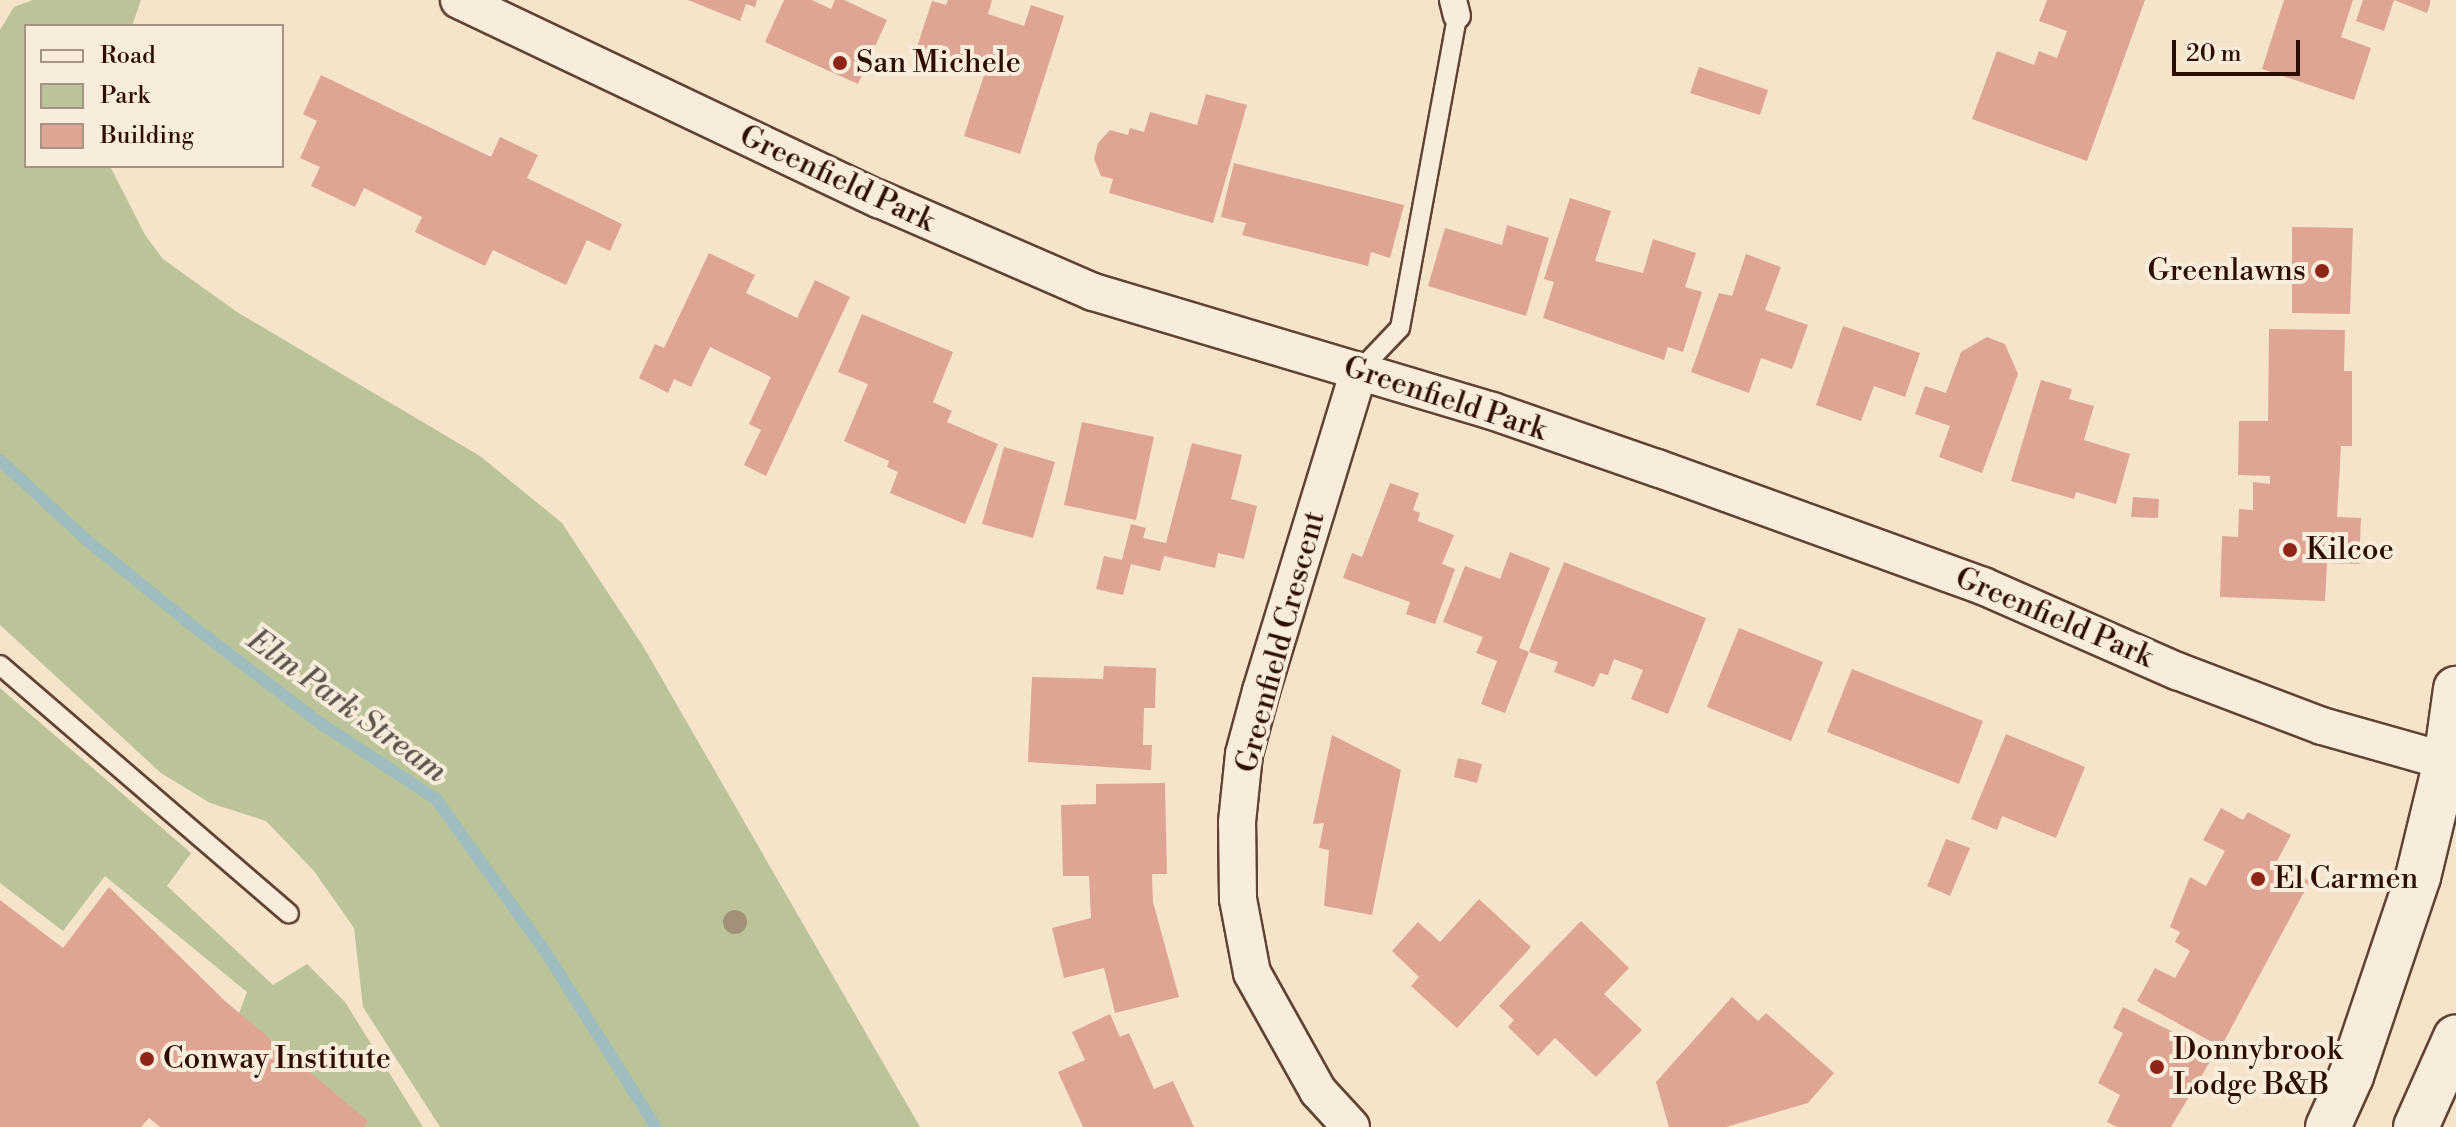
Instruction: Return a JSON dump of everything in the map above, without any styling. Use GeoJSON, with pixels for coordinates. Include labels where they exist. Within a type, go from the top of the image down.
{"type":"FeatureCollection","features":[{"type":"Feature","properties":{"kind":"main road"},"geometry":{"type":"LineString","coordinates":[[2328,1127],[2351,1076],[2412,896],[2446,761],[2456,689]]}},
{"type":"Feature","properties":{"kind":"main road"},"geometry":{"type":"LineString","coordinates":[[2416,1127],[2456,1037]]}},
{"type":"Feature","properties":{"kind":"street","name":"Greenfield Park"},"geometry":{"type":"LineString","coordinates":[[459,0],[893,206],[1093,292],[1492,411],[1884,548],[2231,692],[2337,731],[2446,761]]}},
{"type":"Feature","properties":{"kind":"street","name":"Greenfield Crescent"},"geometry":{"type":"LineString","coordinates":[[1351,1127],[1318,1091],[1252,973],[1238,899],[1237,822],[1244,754],[1261,691],[1359,371]]}},
{"type":"Feature","properties":{"kind":"lane"},"geometry":{"type":"LineString","coordinates":[[1359,371],[1400,328],[1455,8]]}},
{"type":"Feature","properties":{"kind":"lane"},"geometry":{"type":"LineString","coordinates":[[0,665],[289,914]]}},
{"type":"Feature","properties":{"kind":"green space"},"geometry":{"type":"Polygon","coordinates":[[[33,0],[141,0],[133,24],[24,24],[24,168],[111,168],[145,235],[163,259],[237,312],[480,456],[562,523],[643,646],[920,1127],[440,1127],[363,1007],[354,928],[314,871],[266,821],[210,803],[161,773],[0,625],[0,30],[14,7],[33,0]]]}},
{"type":"Feature","properties":{"kind":"green space"},"geometry":{"type":"Polygon","coordinates":[[[0,688],[191,853],[167,886],[273,985],[307,964],[345,1002],[423,1127],[359,1127],[236,1021],[247,992],[105,876],[63,931],[0,883],[0,688]]]}},
{"type":"Feature","properties":{"kind":"building"},"geometry":{"type":"Polygon","coordinates":[[[688,0],[757,0],[755,7],[746,4],[740,21],[688,0]]]}},
{"type":"Feature","properties":{"kind":"building","name":"San Michele"},"geometry":{"type":"Polygon","coordinates":[[[784,0],[812,0],[831,9],[835,0],[844,0],[887,20],[858,84],[765,42],[784,0]]]}},
{"type":"Feature","properties":{"kind":"building"},"geometry":{"type":"Polygon","coordinates":[[[948,0],[992,0],[988,14],[1024,26],[1031,5],[1064,16],[1020,154],[964,136],[986,69],[917,47],[932,1],[946,5],[948,0]]]}},
{"type":"Feature","properties":{"kind":"building"},"geometry":{"type":"Polygon","coordinates":[[[2047,0],[2145,0],[2087,161],[1972,119],[1997,51],[2034,65],[2039,51],[2057,58],[2067,31],[2039,21],[2047,0]]]}},
{"type":"Feature","properties":{"kind":"building"},"geometry":{"type":"Polygon","coordinates":[[[2284,0],[2353,0],[2341,37],[2371,48],[2354,100],[2262,69],[2284,0]]]}},
{"type":"Feature","properties":{"kind":"building"},"geometry":{"type":"Polygon","coordinates":[[[2363,0],[2394,0],[2384,31],[2356,21],[2363,0]]]}},
{"type":"Feature","properties":{"kind":"building"},"geometry":{"type":"Polygon","coordinates":[[[2394,0],[2430,0],[2430,4],[2427,13],[2394,0]]]}},
{"type":"Feature","properties":{"kind":"building"},"geometry":{"type":"Polygon","coordinates":[[[1699,67],[1768,90],[1760,115],[1690,93],[1699,67]]]}},
{"type":"Feature","properties":{"kind":"building"},"geometry":{"type":"Polygon","coordinates":[[[321,75],[491,157],[500,137],[538,155],[527,178],[622,224],[610,251],[587,240],[566,285],[493,250],[485,266],[415,232],[422,217],[364,188],[355,207],[311,186],[320,167],[300,158],[317,121],[303,114],[321,75]]]}},
{"type":"Feature","properties":{"kind":"building"},"geometry":{"type":"Polygon","coordinates":[[[1206,94],[1247,105],[1213,223],[1109,193],[1113,179],[1101,176],[1094,159],[1098,143],[1110,130],[1128,135],[1130,128],[1144,132],[1150,112],[1197,125],[1206,94]]]}},
{"type":"Feature","properties":{"kind":"building"},"geometry":{"type":"Polygon","coordinates":[[[1234,163],[1404,205],[1390,258],[1371,252],[1368,266],[1242,235],[1246,223],[1221,217],[1234,163]]]}},
{"type":"Feature","properties":{"kind":"building"},"geometry":{"type":"Polygon","coordinates":[[[1570,198],[1611,211],[1595,261],[1643,273],[1653,239],[1696,253],[1685,287],[1702,292],[1683,352],[1668,347],[1664,360],[1543,318],[1554,282],[1544,279],[1570,198]]]}},
{"type":"Feature","properties":{"kind":"building"},"geometry":{"type":"Polygon","coordinates":[[[1507,225],[1549,238],[1526,316],[1428,286],[1445,228],[1502,245],[1507,225]]]}},
{"type":"Feature","properties":{"kind":"building","name":"Greenlawns"},"geometry":{"type":"Polygon","coordinates":[[[2292,227],[2353,228],[2350,314],[2292,313],[2292,227]]]}},
{"type":"Feature","properties":{"kind":"building"},"geometry":{"type":"Polygon","coordinates":[[[709,253],[755,275],[746,293],[797,318],[815,280],[850,297],[766,476],[744,465],[761,430],[749,424],[771,377],[710,347],[691,387],[674,379],[668,393],[639,378],[655,344],[664,348],[709,253]]]}},
{"type":"Feature","properties":{"kind":"building"},"geometry":{"type":"Polygon","coordinates":[[[1746,254],[1781,267],[1765,310],[1808,325],[1792,369],[1761,358],[1749,393],[1691,372],[1719,293],[1732,296],[1746,254]]]}},
{"type":"Feature","properties":{"kind":"building"},"geometry":{"type":"Polygon","coordinates":[[[862,314],[953,352],[933,402],[952,411],[947,422],[998,444],[965,524],[890,493],[898,472],[887,467],[889,461],[844,441],[868,384],[838,372],[862,314]]]}},
{"type":"Feature","properties":{"kind":"building"},"geometry":{"type":"Polygon","coordinates":[[[1843,326],[1920,353],[1905,397],[1874,386],[1861,421],[1816,405],[1843,326]]]}},
{"type":"Feature","properties":{"kind":"building"},"geometry":{"type":"Polygon","coordinates":[[[2269,329],[2345,330],[2344,371],[2352,371],[2352,446],[2341,446],[2337,517],[2361,518],[2359,564],[2327,563],[2325,601],[2220,597],[2222,536],[2238,537],[2239,509],[2253,510],[2253,482],[2270,484],[2270,476],[2238,475],[2239,421],[2268,421],[2269,329]]]}},
{"type":"Feature","properties":{"kind":"building"},"geometry":{"type":"Polygon","coordinates":[[[1987,337],[2005,344],[2018,374],[1982,473],[1939,457],[1950,426],[1915,414],[1925,386],[1946,393],[1961,352],[1987,337]]]}},
{"type":"Feature","properties":{"kind":"building"},"geometry":{"type":"Polygon","coordinates":[[[2041,380],[2072,389],[2069,399],[2094,406],[2084,440],[2130,454],[2116,504],[2076,492],[2074,499],[2011,481],[2041,380]]]}},
{"type":"Feature","properties":{"kind":"building"},"geometry":{"type":"Polygon","coordinates":[[[1082,422],[1154,437],[1136,520],[1064,505],[1082,422]]]}},
{"type":"Feature","properties":{"kind":"building"},"geometry":{"type":"Polygon","coordinates":[[[1192,443],[1242,455],[1231,499],[1257,506],[1244,559],[1218,553],[1215,568],[1164,556],[1160,571],[1131,564],[1123,595],[1096,589],[1104,556],[1122,560],[1131,524],[1146,528],[1143,538],[1166,543],[1192,443]]]}},
{"type":"Feature","properties":{"kind":"building"},"geometry":{"type":"Polygon","coordinates":[[[1004,447],[1055,462],[1033,538],[982,524],[1004,447]]]}},
{"type":"Feature","properties":{"kind":"building"},"geometry":{"type":"Polygon","coordinates":[[[1390,483],[1419,493],[1413,510],[1420,513],[1418,521],[1454,535],[1442,564],[1455,569],[1435,624],[1406,614],[1410,602],[1343,578],[1352,553],[1362,557],[1390,483]]]}},
{"type":"Feature","properties":{"kind":"building"},"geometry":{"type":"Polygon","coordinates":[[[2133,497],[2159,499],[2158,518],[2131,517],[2133,497]]]}},
{"type":"Feature","properties":{"kind":"building"},"geometry":{"type":"Polygon","coordinates":[[[1510,552],[1550,568],[1519,648],[1529,652],[1505,713],[1481,704],[1497,661],[1476,653],[1483,637],[1443,622],[1465,566],[1500,579],[1510,552]]]}},
{"type":"Feature","properties":{"kind":"building"},"geometry":{"type":"Polygon","coordinates":[[[1564,562],[1706,618],[1668,714],[1631,699],[1643,670],[1614,659],[1608,675],[1600,673],[1594,687],[1554,672],[1558,662],[1529,652],[1564,562]]]}},
{"type":"Feature","properties":{"kind":"building"},"geometry":{"type":"Polygon","coordinates":[[[1739,628],[1823,662],[1791,741],[1707,707],[1739,628]]]}},
{"type":"Feature","properties":{"kind":"building"},"geometry":{"type":"Polygon","coordinates":[[[1104,666],[1156,668],[1155,708],[1144,708],[1143,745],[1152,745],[1151,770],[1028,762],[1032,677],[1103,679],[1104,666]]]}},
{"type":"Feature","properties":{"kind":"building"},"geometry":{"type":"Polygon","coordinates":[[[1852,669],[1983,721],[1959,784],[1827,732],[1852,669]]]}},
{"type":"Feature","properties":{"kind":"building"},"geometry":{"type":"Polygon","coordinates":[[[2006,734],[2085,767],[2056,838],[2002,816],[1997,830],[1971,819],[2006,734]]]}},
{"type":"Feature","properties":{"kind":"building"},"geometry":{"type":"Polygon","coordinates":[[[1332,735],[1401,770],[1372,915],[1324,906],[1329,850],[1319,848],[1324,823],[1313,824],[1332,735]]]}},
{"type":"Feature","properties":{"kind":"building"},"geometry":{"type":"Polygon","coordinates":[[[1458,758],[1482,764],[1477,783],[1454,777],[1458,758]]]}},
{"type":"Feature","properties":{"kind":"building"},"geometry":{"type":"Polygon","coordinates":[[[1165,783],[1167,874],[1152,874],[1153,902],[1179,997],[1115,1013],[1104,968],[1064,978],[1052,928],[1091,918],[1089,876],[1063,876],[1061,805],[1096,804],[1096,784],[1165,783]]]}},
{"type":"Feature","properties":{"kind":"building"},"geometry":{"type":"Polygon","coordinates":[[[2221,808],[2243,820],[2248,812],[2291,835],[2276,863],[2310,881],[2221,1047],[2137,1001],[2155,968],[2175,978],[2190,951],[2175,942],[2180,932],[2170,927],[2190,877],[2206,886],[2225,851],[2203,840],[2221,808]]]}},
{"type":"Feature","properties":{"kind":"building"},"geometry":{"type":"Polygon","coordinates":[[[1946,839],[1970,848],[1950,896],[1927,886],[1946,839]]]}},
{"type":"Feature","properties":{"kind":"building","name":"Conway Institute"},"geometry":{"type":"Polygon","coordinates":[[[109,887],[225,1001],[368,1121],[364,1127],[160,1127],[149,1118],[141,1127],[0,1127],[0,900],[63,948],[109,887]]]}},
{"type":"Feature","properties":{"kind":"building"},"geometry":{"type":"Polygon","coordinates":[[[1479,899],[1531,947],[1457,1028],[1411,986],[1419,977],[1392,951],[1418,922],[1440,942],[1479,899]]]}},
{"type":"Feature","properties":{"kind":"building"},"geometry":{"type":"Polygon","coordinates":[[[1581,921],[1629,968],[1604,994],[1642,1030],[1596,1077],[1555,1038],[1538,1056],[1508,1027],[1514,1020],[1499,1006],[1581,921]]]}},
{"type":"Feature","properties":{"kind":"building"},"geometry":{"type":"Polygon","coordinates":[[[1732,997],[1758,1021],[1766,1013],[1834,1073],[1808,1103],[1726,1127],[1669,1127],[1656,1082],[1732,997]]]}},
{"type":"Feature","properties":{"kind":"building","name":"Donnybrook Lodge B&B"},"geometry":{"type":"Polygon","coordinates":[[[2123,1007],[2215,1053],[2171,1127],[2117,1127],[2107,1122],[2120,1095],[2098,1083],[2123,1033],[2113,1028],[2123,1007]]]}},
{"type":"Feature","properties":{"kind":"building"},"geometry":{"type":"Polygon","coordinates":[[[1110,1014],[1120,1037],[1129,1033],[1154,1089],[1173,1081],[1194,1127],[1083,1127],[1058,1072],[1085,1060],[1072,1032],[1110,1014]]]}},
{"type":"Feature","properties":{"kind":"waterway","name":"Elm Park Stream"},"geometry":{"type":"LineString","coordinates":[[0,460],[89,542],[194,627],[320,723],[436,799],[545,951],[656,1127]]}},
{"type":"Feature","properties":{"kind":"place","name":"San Michele"},"geometry":{"type":"Point","coordinates":[840,63]}},
{"type":"Feature","properties":{"kind":"place","name":"Greenlawns"},"geometry":{"type":"Point","coordinates":[2322,271]}},
{"type":"Feature","properties":{"kind":"place","name":"Kilcoe"},"geometry":{"type":"Point","coordinates":[2290,550]}},
{"type":"Feature","properties":{"kind":"place","name":"El Carmen"},"geometry":{"type":"Point","coordinates":[2258,879]}},
{"type":"Feature","properties":{"kind":"place","name":"Conway Institute"},"geometry":{"type":"Point","coordinates":[147,1059]}},
{"type":"Feature","properties":{"kind":"place","name":"Donnybrook Lodge B&B"},"geometry":{"type":"Point","coordinates":[2157,1067]}}]}
